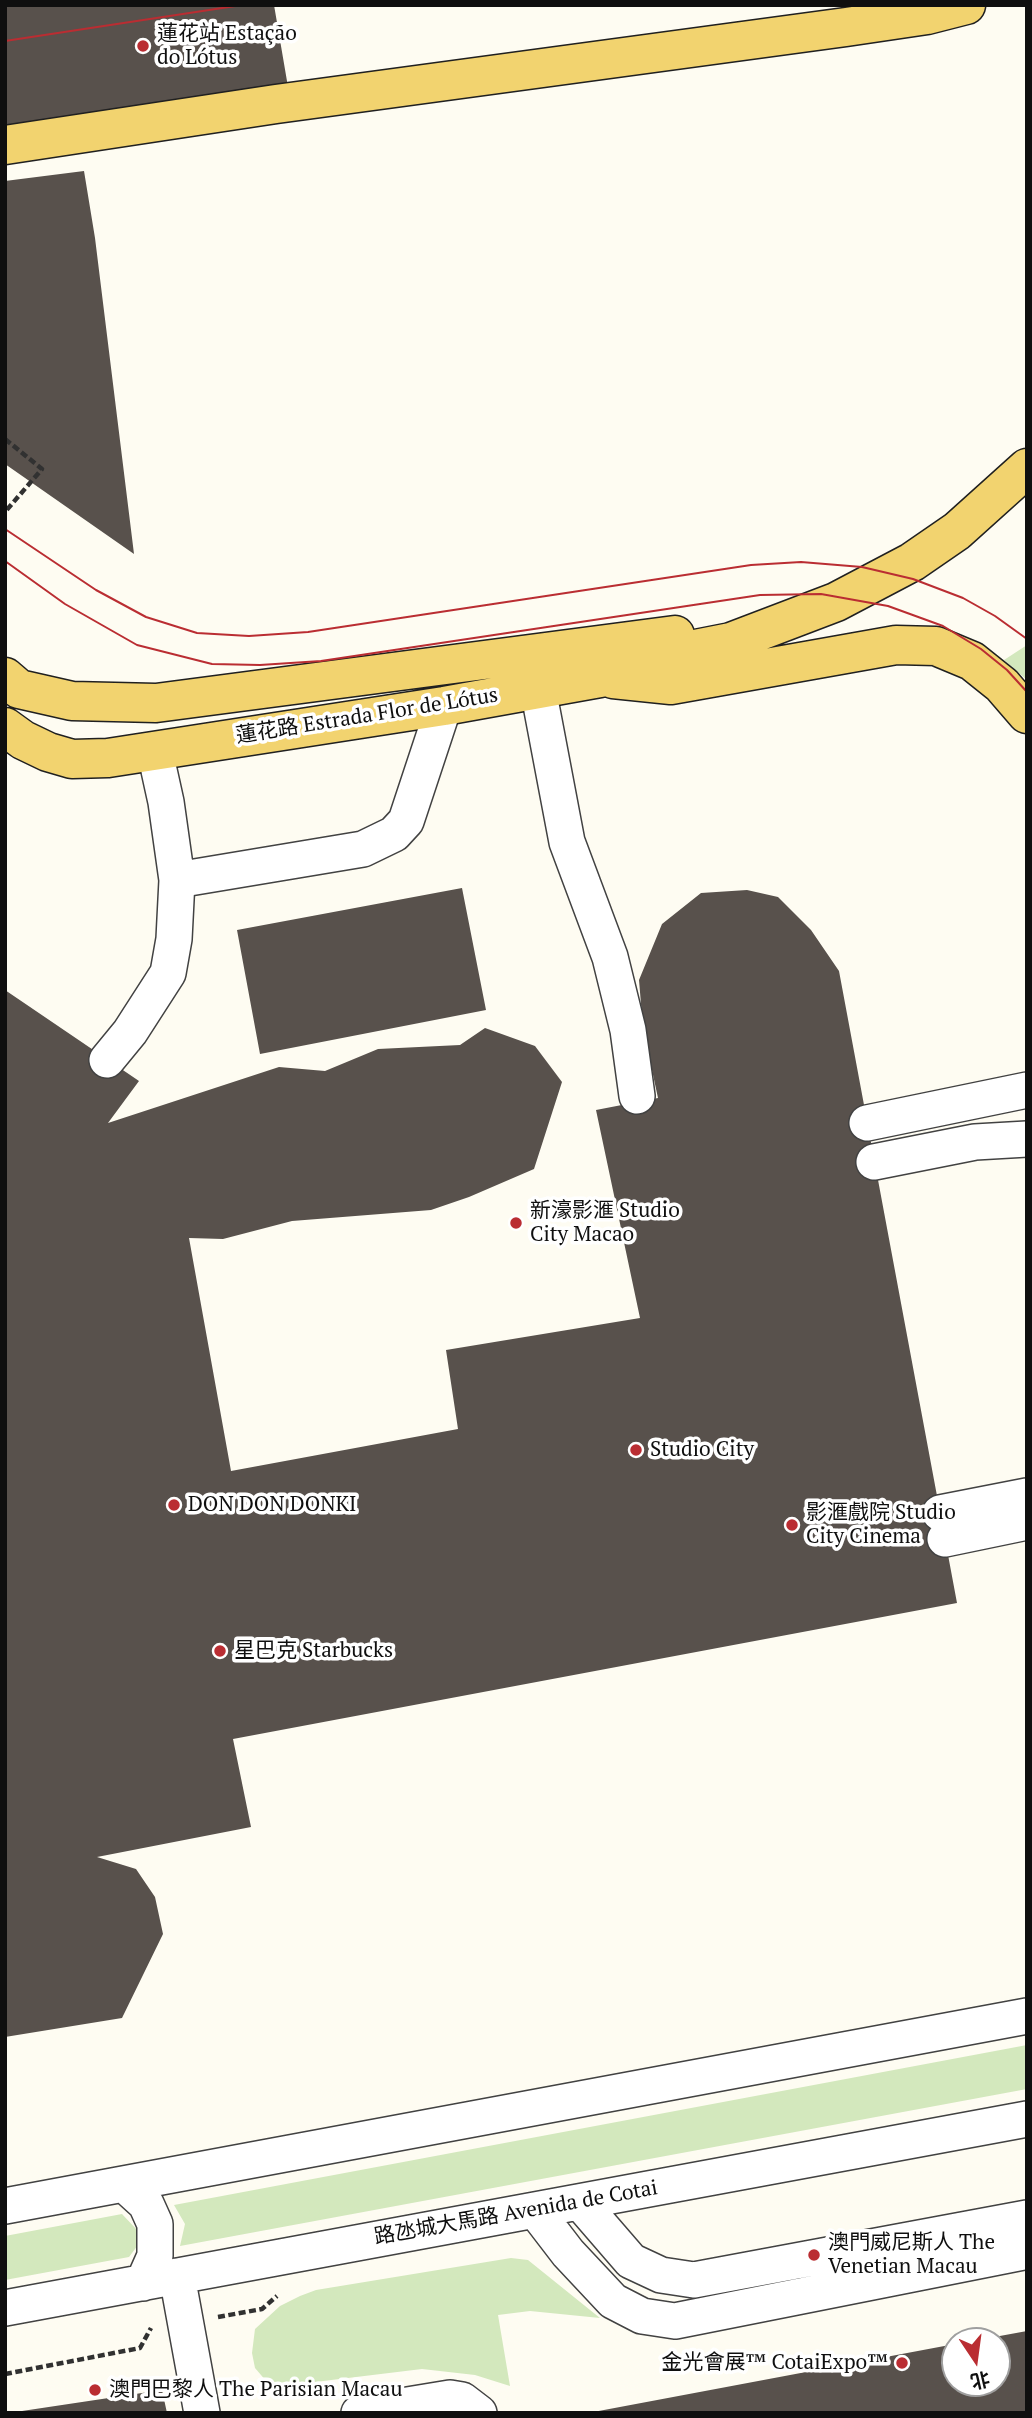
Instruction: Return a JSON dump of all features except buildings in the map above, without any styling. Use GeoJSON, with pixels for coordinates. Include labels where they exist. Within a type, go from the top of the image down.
{"type":"FeatureCollection","features":[{"type":"Feature","properties":{"kind":"main road"},"geometry":{"type":"LineString","coordinates":[[713,42],[827,5]]}},
{"type":"Feature","properties":{"kind":"main road"},"geometry":{"type":"LineString","coordinates":[[5,145],[713,42],[846,27],[928,15],[967,5]]}},
{"type":"Feature","properties":{"kind":"main road","name":"蓮花路 Estrada Flor de Lótus"},"geometry":{"type":"LineString","coordinates":[[5,727],[23,740],[72,759],[108,758],[155,752],[221,738],[444,706],[600,678],[665,655],[731,642],[836,602],[912,562],[957,531],[1027,468]]}},
{"type":"Feature","properties":{"kind":"main road","name":"蓮花路 Estrada Flor de Lótus"},"geometry":{"type":"LineString","coordinates":[[5,677],[19,689],[72,701],[156,703],[700,632],[731,642]]}},
{"type":"Feature","properties":{"kind":"main road"},"geometry":{"type":"LineString","coordinates":[[600,678],[671,685],[896,645],[936,646],[972,661],[1002,685],[1027,714]]}},
{"type":"Feature","properties":{"kind":"street"},"geometry":{"type":"LineString","coordinates":[[538,689],[567,842],[610,957],[628,1030],[638,1096]]}},
{"type":"Feature","properties":{"kind":"street"},"geometry":{"type":"LineString","coordinates":[[177,880],[363,849],[394,834],[406,821],[444,706]]}},
{"type":"Feature","properties":{"kind":"street"},"geometry":{"type":"LineString","coordinates":[[107,1060],[130,1032],[167,973],[174,939],[177,880],[155,752]]}},
{"type":"Feature","properties":{"kind":"street"},"geometry":{"type":"LineString","coordinates":[[867,1123],[1027,1090]]}},
{"type":"Feature","properties":{"kind":"street"},"geometry":{"type":"LineString","coordinates":[[874,1162],[975,1142],[1027,1139]]}},
{"type":"Feature","properties":{"kind":"street"},"geometry":{"type":"LineString","coordinates":[[1027,1496],[942,1526],[1027,1522]]}},
{"type":"Feature","properties":{"kind":"street"},"geometry":{"type":"LineString","coordinates":[[5,2206],[1027,2017]]}},
{"type":"Feature","properties":{"kind":"street","name":"路氹城大馬路 Avenida de Cotai"},"geometry":{"type":"LineString","coordinates":[[11,2309],[1027,2119]]}},
{"type":"Feature","properties":{"kind":"street"},"geometry":{"type":"LineString","coordinates":[[124,2184],[146,2204],[155,2224],[155,2256],[143,2283]]}},
{"type":"Feature","properties":{"kind":"street"},"geometry":{"type":"LineString","coordinates":[[580,2202],[631,2261],[661,2275],[694,2280],[1027,2218]]}},
{"type":"Feature","properties":{"kind":"street"},"geometry":{"type":"LineString","coordinates":[[535,2210],[613,2301],[642,2316],[675,2320],[1023,2252],[1027,2248]]}},
{"type":"Feature","properties":{"kind":"street"},"geometry":{"type":"LineString","coordinates":[[177,2276],[202,2413]]}},
{"type":"Feature","properties":{"kind":"street"},"geometry":{"type":"LineString","coordinates":[[359,2413],[450,2398],[462,2400],[479,2413]]}},
{"type":"Feature","properties":{"kind":"path"},"geometry":{"type":"LineString","coordinates":[[5,439],[42,469],[5,512]]}},
{"type":"Feature","properties":{"kind":"path"},"geometry":{"type":"LineString","coordinates":[[5,2374],[140,2348],[149,2329],[262,2309],[279,2294]]}},
{"type":"Feature","properties":{"kind":"green space"},"geometry":{"type":"Polygon","coordinates":[[[1027,645],[1027,680],[1004,660],[1027,645]]]}},
{"type":"Feature","properties":{"kind":"green space"},"geometry":{"type":"Polygon","coordinates":[[[1027,2045],[1027,2089],[180,2246],[185,2224],[174,2205],[1027,2045]]]}},
{"type":"Feature","properties":{"kind":"green space"},"geometry":{"type":"Polygon","coordinates":[[[122,2214],[139,2232],[138,2245],[129,2257],[5,2280],[5,2236],[122,2214]]]}},
{"type":"Feature","properties":{"kind":"green space"},"geometry":{"type":"Polygon","coordinates":[[[511,2258],[528,2260],[600,2318],[530,2311],[498,2315],[510,2386],[475,2375],[422,2369],[282,2386],[267,2382],[255,2368],[252,2353],[255,2329],[280,2306],[300,2296],[316,2290],[511,2258]]]}},
{"type":"Feature","properties":{"kind":"tram line"},"geometry":{"type":"LineString","coordinates":[[5,41],[242,5]]}},
{"type":"Feature","properties":{"kind":"tram line"},"geometry":{"type":"LineString","coordinates":[[5,529],[96,590],[146,617],[197,633],[249,636],[308,632],[751,565],[801,562],[862,567],[913,579],[963,598],[995,616],[1027,639]]}},
{"type":"Feature","properties":{"kind":"tram line"},"geometry":{"type":"LineString","coordinates":[[5,561],[65,604],[137,645],[212,664],[260,665],[321,661],[760,595],[821,594],[888,606],[943,626],[981,649],[1007,670],[1027,692]]}},
{"type":"Feature","properties":{"kind":"place","name":"蓮花站 Estação do Lótus"},"geometry":{"type":"Point","coordinates":[143,46]}},
{"type":"Feature","properties":{"kind":"place","name":"新濠影滙 Studio City Macao"},"geometry":{"type":"Point","coordinates":[516,1223]}},
{"type":"Feature","properties":{"kind":"place","name":"Studio City"},"geometry":{"type":"Point","coordinates":[636,1450]}},
{"type":"Feature","properties":{"kind":"place","name":"DON DON DONKI"},"geometry":{"type":"Point","coordinates":[174,1505]}},
{"type":"Feature","properties":{"kind":"place","name":"影滙戲院 Studio City Cinema"},"geometry":{"type":"Point","coordinates":[792,1525]}},
{"type":"Feature","properties":{"kind":"place","name":"星巴克 Starbucks"},"geometry":{"type":"Point","coordinates":[220,1651]}},
{"type":"Feature","properties":{"kind":"place","name":"澳門威尼斯人 The Venetian Macau"},"geometry":{"type":"Point","coordinates":[814,2255]}},
{"type":"Feature","properties":{"kind":"place","name":"金光會展™ CotaiExpo™"},"geometry":{"type":"Point","coordinates":[902,2363]}},
{"type":"Feature","properties":{"kind":"place","name":"澳門巴黎人 The Parisian Macau"},"geometry":{"type":"Point","coordinates":[95,2390]}}]}
